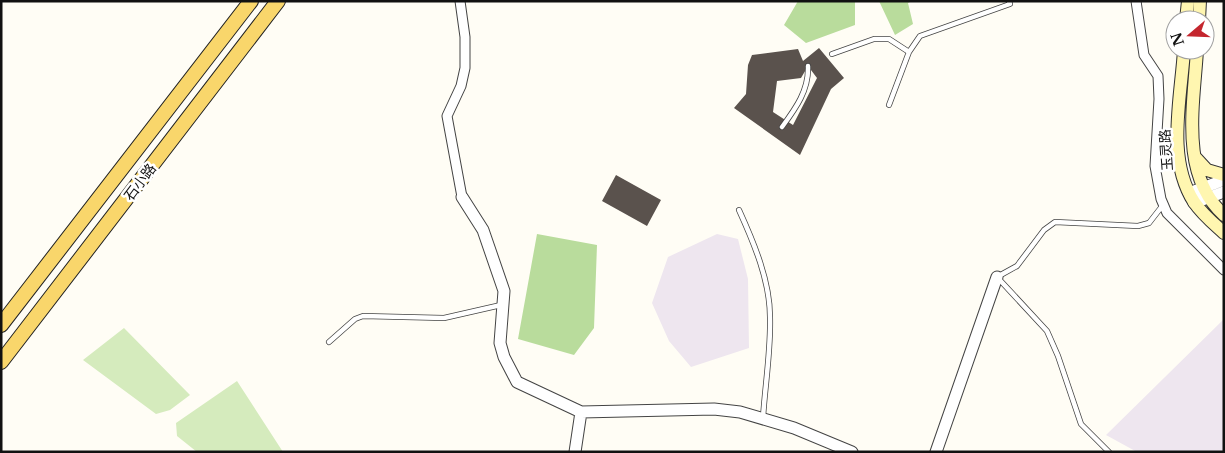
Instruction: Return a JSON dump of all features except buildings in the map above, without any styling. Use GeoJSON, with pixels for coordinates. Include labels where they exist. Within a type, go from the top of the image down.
{"type":"FeatureCollection","features":[{"type":"Feature","properties":{"kind":"main road","name":"石小路"},"geometry":{"type":"LineString","coordinates":[[1,325],[251,1]]}},
{"type":"Feature","properties":{"kind":"main road","name":"石小路"},"geometry":{"type":"LineString","coordinates":[[1,362],[278,1]]}},
{"type":"Feature","properties":{"kind":"main road","name":"玉灵路"},"geometry":{"type":"LineString","coordinates":[[1183,60],[1177,143],[1179,161],[1192,198],[1224,233]]}},
{"type":"Feature","properties":{"kind":"main road","name":"玉灵路"},"geometry":{"type":"LineString","coordinates":[[1197,60],[1193,137],[1194,156],[1206,193],[1224,215]]}},
{"type":"Feature","properties":{"kind":"main road"},"geometry":{"type":"LineString","coordinates":[[1194,156],[1207,170],[1224,174]]}},
{"type":"Feature","properties":{"kind":"street"},"geometry":{"type":"LineString","coordinates":[[460,1],[465,37],[465,68],[461,86],[447,116],[462,197],[483,230],[504,290],[505,304],[500,343],[504,357],[517,382],[530,390],[581,412],[714,409],[763,418],[852,452]]}},
{"type":"Feature","properties":{"kind":"street"},"geometry":{"type":"LineString","coordinates":[[1136,1],[1144,55],[1158,76],[1159,99],[1154,166],[1163,204],[1167,213],[1224,270]]}},
{"type":"Feature","properties":{"kind":"street"},"geometry":{"type":"LineString","coordinates":[[1192,198],[1206,193],[1224,180]]}},
{"type":"Feature","properties":{"kind":"street"},"geometry":{"type":"LineString","coordinates":[[1206,193],[1224,192]]}},
{"type":"Feature","properties":{"kind":"street"},"geometry":{"type":"LineString","coordinates":[[936,452],[998,277]]}},
{"type":"Feature","properties":{"kind":"street"},"geometry":{"type":"LineString","coordinates":[[575,452],[581,412]]}},
{"type":"Feature","properties":{"kind":"lane"},"geometry":{"type":"LineString","coordinates":[[889,105],[909,52],[920,36],[1010,4],[1009,1]]}},
{"type":"Feature","properties":{"kind":"lane"},"geometry":{"type":"LineString","coordinates":[[832,54],[874,39],[889,39],[909,52]]}},
{"type":"Feature","properties":{"kind":"lane"},"geometry":{"type":"LineString","coordinates":[[782,127],[798,105],[809,80],[808,66]]}},
{"type":"Feature","properties":{"kind":"lane"},"geometry":{"type":"LineString","coordinates":[[1109,452],[1081,424],[1058,356],[1047,331],[998,277],[1017,266],[1044,230],[1055,222],[1138,226],[1149,223],[1163,204]]}},
{"type":"Feature","properties":{"kind":"lane"},"geometry":{"type":"LineString","coordinates":[[739,210],[754,242],[767,292],[770,317],[763,418]]}},
{"type":"Feature","properties":{"kind":"lane"},"geometry":{"type":"LineString","coordinates":[[329,342],[355,320],[363,316],[444,318],[505,304]]}},
{"type":"Feature","properties":{"kind":"shaded area"},"geometry":{"type":"Polygon","coordinates":[[[717,234],[738,239],[748,279],[749,348],[691,367],[669,341],[652,303],[668,257],[717,234]]]}},
{"type":"Feature","properties":{"kind":"shaded area"},"geometry":{"type":"Polygon","coordinates":[[[1224,319],[1224,452],[1137,452],[1106,435],[1224,319]]]}},
{"type":"Feature","properties":{"kind":"green space"},"geometry":{"type":"Polygon","coordinates":[[[798,1],[861,1],[855,2],[855,25],[806,43],[784,25],[798,1]]]}},
{"type":"Feature","properties":{"kind":"green space"},"geometry":{"type":"Polygon","coordinates":[[[879,1],[912,1],[908,3],[913,24],[895,35],[879,1]]]}},
{"type":"Feature","properties":{"kind":"green space"},"geometry":{"type":"Polygon","coordinates":[[[537,234],[597,245],[594,328],[574,355],[518,339],[537,234]]]}},
{"type":"Feature","properties":{"kind":"green space"},"geometry":{"type":"Polygon","coordinates":[[[124,328],[190,395],[170,410],[156,414],[83,360],[124,328]]]}},
{"type":"Feature","properties":{"kind":"green space"},"geometry":{"type":"Polygon","coordinates":[[[237,381],[283,452],[197,452],[177,436],[176,423],[237,381]]]}}]}
